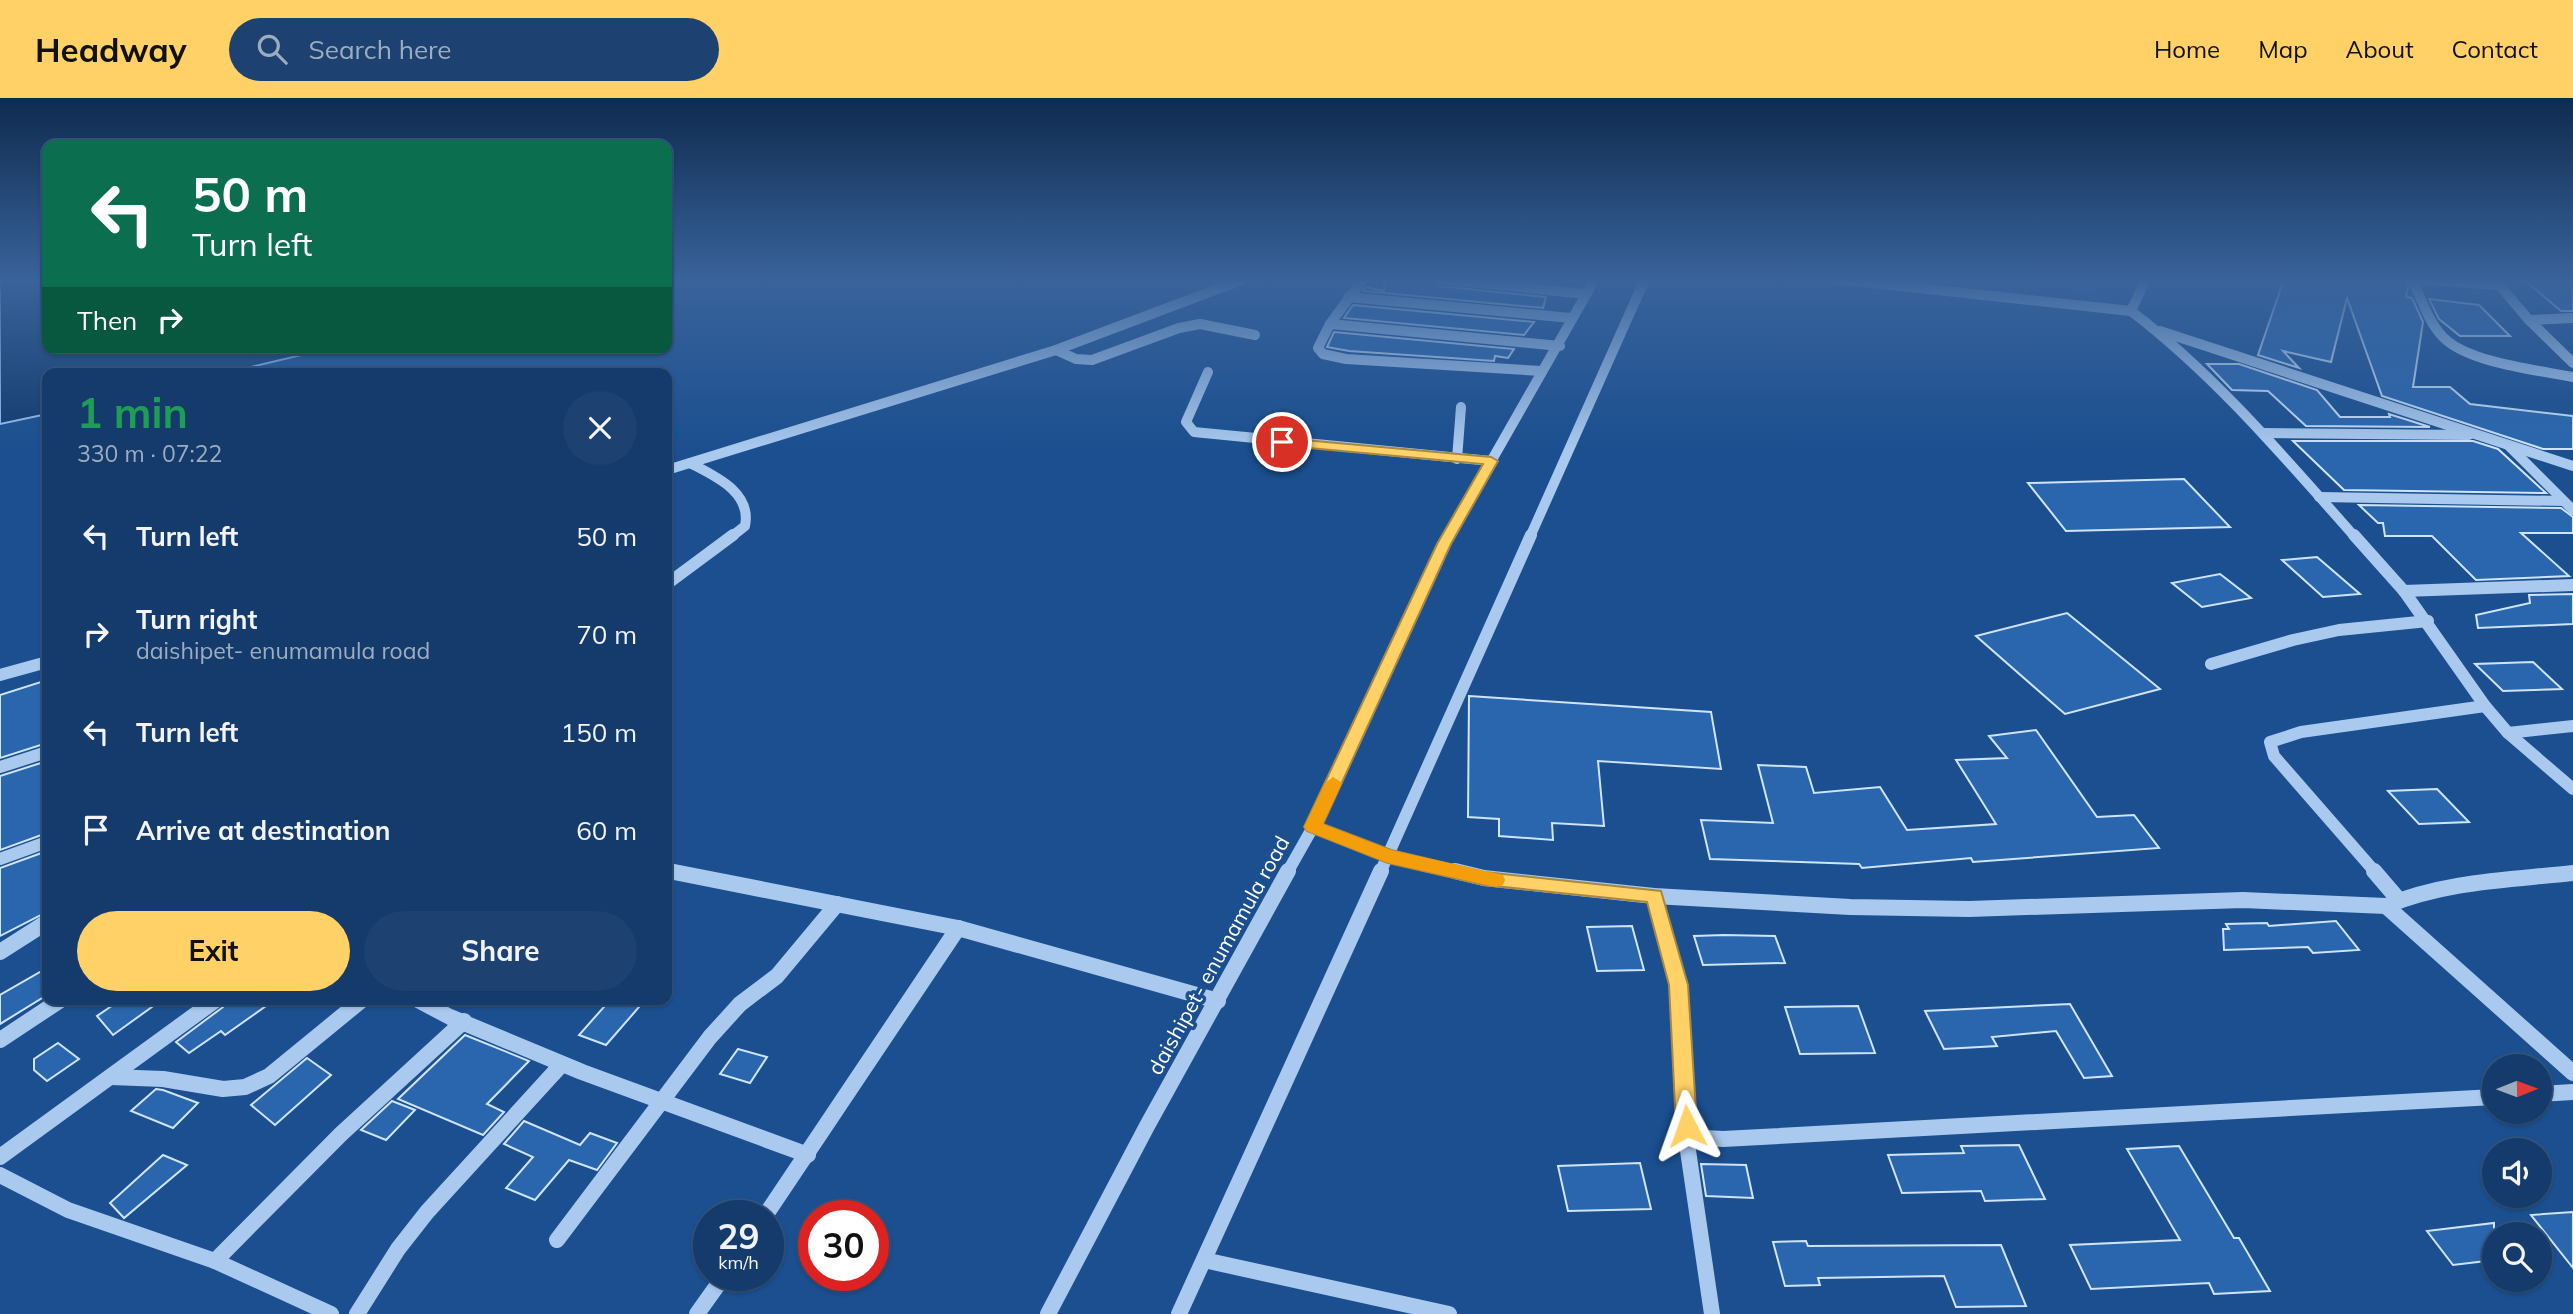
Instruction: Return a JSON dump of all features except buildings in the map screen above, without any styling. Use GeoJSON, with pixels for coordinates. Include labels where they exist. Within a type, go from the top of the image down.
{"type":"FeatureCollection","features":[{"type":"Feature","properties":{"kind":"street"},"geometry":{"type":"LineString","coordinates":[[672,469],[694,465],[1094,336]]}},
{"type":"Feature","properties":{"kind":"street"},"geometry":{"type":"LineString","coordinates":[[1056,350],[1076,359],[1092,360],[1158,336]]}},
{"type":"Feature","properties":{"kind":"street"},"geometry":{"type":"LineString","coordinates":[[1324,336],[1318,348],[1331,357],[1542,371]]}},
{"type":"Feature","properties":{"kind":"street"},"geometry":{"type":"LineString","coordinates":[[1453,336],[1560,346]]}},
{"type":"Feature","properties":{"kind":"street","name":"daishipet- enumamula road"},"geometry":{"type":"LineString","coordinates":[[1048,1314],[1147,1126],[1313,827],[1444,544],[1564,336]]}},
{"type":"Feature","properties":{"kind":"street"},"geometry":{"type":"LineString","coordinates":[[1179,1314],[1388,856],[1620,336]]}},
{"type":"Feature","properties":{"kind":"street"},"geometry":{"type":"LineString","coordinates":[[2162,336],[2263,433],[2404,591],[2428,621],[2485,706],[2508,733],[2573,789]]}},
{"type":"Feature","properties":{"kind":"street"},"geometry":{"type":"LineString","coordinates":[[2174,336],[2573,466]]}},
{"type":"Feature","properties":{"kind":"street"},"geometry":{"type":"LineString","coordinates":[[2443,336],[2458,347],[2508,363],[2573,377]]}},
{"type":"Feature","properties":{"kind":"street"},"geometry":{"type":"LineString","coordinates":[[2545,336],[2573,363]]}},
{"type":"Feature","properties":{"kind":"street"},"geometry":{"type":"LineString","coordinates":[[1208,372],[1186,422],[1188,428],[1194,432],[1491,461]]}},
{"type":"Feature","properties":{"kind":"street"},"geometry":{"type":"LineString","coordinates":[[1457,458],[1461,407]]}},
{"type":"Feature","properties":{"kind":"street"},"geometry":{"type":"LineString","coordinates":[[2263,433],[2483,435]]}},
{"type":"Feature","properties":{"kind":"street"},"geometry":{"type":"LineString","coordinates":[[2505,442],[2573,510]]}},
{"type":"Feature","properties":{"kind":"street"},"geometry":{"type":"LineString","coordinates":[[672,580],[745,526],[749,517],[748,507],[743,499],[713,475],[694,465]]}},
{"type":"Feature","properties":{"kind":"street"},"geometry":{"type":"LineString","coordinates":[[2319,497],[2563,501]]}},
{"type":"Feature","properties":{"kind":"street"},"geometry":{"type":"LineString","coordinates":[[2404,591],[2573,585]]}},
{"type":"Feature","properties":{"kind":"street"},"geometry":{"type":"LineString","coordinates":[[2211,664],[2293,640],[2339,630],[2428,621]]}},
{"type":"Feature","properties":{"kind":"street"},"geometry":{"type":"LineString","coordinates":[[0,676],[42,663]]}},
{"type":"Feature","properties":{"kind":"street"},"geometry":{"type":"LineString","coordinates":[[2485,706],[2301,732],[2270,742],[2274,755],[2392,902],[2573,1073]]}},
{"type":"Feature","properties":{"kind":"street"},"geometry":{"type":"LineString","coordinates":[[2508,733],[2573,726]]}},
{"type":"Feature","properties":{"kind":"street"},"geometry":{"type":"LineString","coordinates":[[0,767],[42,754]]}},
{"type":"Feature","properties":{"kind":"street"},"geometry":{"type":"LineString","coordinates":[[1313,827],[1388,856],[1484,878],[1654,896],[1837,907],[1969,909],[2243,900],[2392,902],[2462,886],[2573,873]]}},
{"type":"Feature","properties":{"kind":"street"},"geometry":{"type":"LineString","coordinates":[[0,859],[42,844]]}},
{"type":"Feature","properties":{"kind":"street"},"geometry":{"type":"LineString","coordinates":[[672,872],[958,928],[1218,1001]]}},
{"type":"Feature","properties":{"kind":"street"},"geometry":{"type":"LineString","coordinates":[[1654,896],[1678,985],[1686,1138],[1713,1314]]}},
{"type":"Feature","properties":{"kind":"street"},"geometry":{"type":"LineString","coordinates":[[557,1240],[710,1037],[740,1004],[777,976],[837,904]]}},
{"type":"Feature","properties":{"kind":"street"},"geometry":{"type":"LineString","coordinates":[[0,951],[42,925]]}},
{"type":"Feature","properties":{"kind":"street"},"geometry":{"type":"LineString","coordinates":[[776,1200],[958,928]]}},
{"type":"Feature","properties":{"kind":"street"},"geometry":{"type":"LineString","coordinates":[[0,1040],[53,1005]]}},
{"type":"Feature","properties":{"kind":"street"},"geometry":{"type":"LineString","coordinates":[[0,1157],[209,1005]]}},
{"type":"Feature","properties":{"kind":"street"},"geometry":{"type":"LineString","coordinates":[[111,1076],[163,1079],[223,1089],[245,1087],[269,1076],[356,1005]]}},
{"type":"Feature","properties":{"kind":"street"},"geometry":{"type":"LineString","coordinates":[[425,1005],[436,1012],[464,1021],[562,1064],[808,1155]]}},
{"type":"Feature","properties":{"kind":"street"},"geometry":{"type":"LineString","coordinates":[[215,1261],[341,1134],[464,1021]]}},
{"type":"Feature","properties":{"kind":"street"},"geometry":{"type":"LineString","coordinates":[[357,1314],[398,1249],[428,1212],[562,1064]]}},
{"type":"Feature","properties":{"kind":"street"},"geometry":{"type":"LineString","coordinates":[[2552,1094],[2573,1093]]}},
{"type":"Feature","properties":{"kind":"street"},"geometry":{"type":"LineString","coordinates":[[1686,1138],[1723,1139],[2482,1098]]}},
{"type":"Feature","properties":{"kind":"street"},"geometry":{"type":"LineString","coordinates":[[0,1175],[68,1210],[215,1261],[331,1314]]}},
{"type":"Feature","properties":{"kind":"street"},"geometry":{"type":"LineString","coordinates":[[1204,1260],[1449,1314]]}},
{"type":"Feature","properties":{"kind":"street"},"geometry":{"type":"LineString","coordinates":[[697,1314],[713,1291]]}},
{"type":"Feature","properties":{"kind":"shaded area"},"geometry":{"type":"Polygon","coordinates":[[[0,336],[42,336],[42,354],[306,354],[247,368],[42,368],[42,415],[0,424],[0,336]]]}},
{"type":"Feature","properties":{"kind":"slow traffic"},"geometry":{"type":"LineString","coordinates":[[1333,783],[1313,827],[1388,856],[1496,880]]}},
{"type":"Feature","properties":{"kind":"route"},"geometry":{"type":"LineString","coordinates":[[1282,442],[1491,461],[1444,544],[1313,827],[1388,856],[1484,878],[1654,896],[1678,985],[1687,1126]]}}]}
